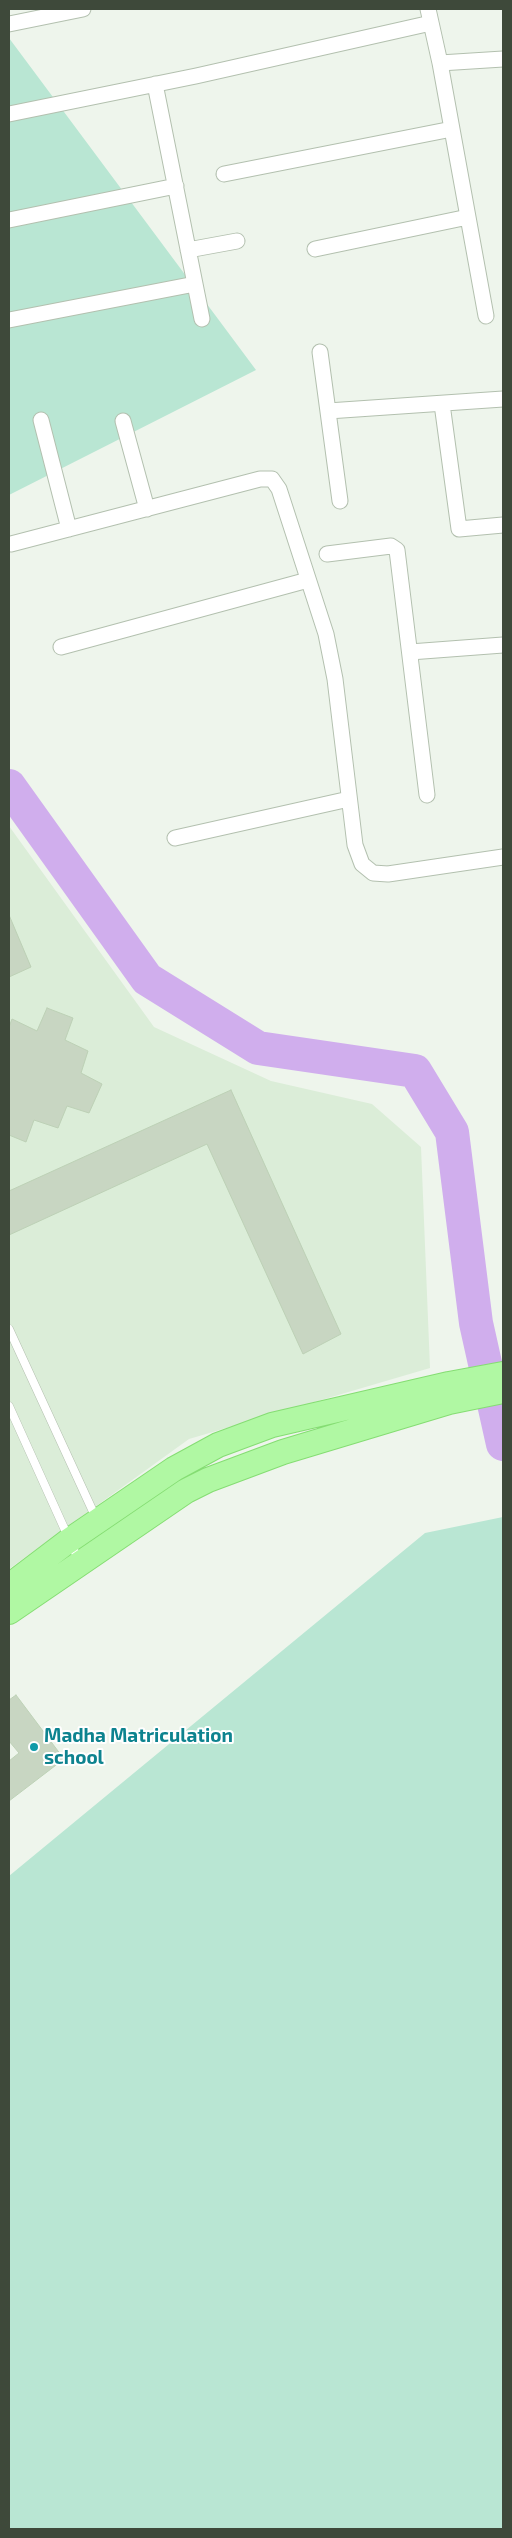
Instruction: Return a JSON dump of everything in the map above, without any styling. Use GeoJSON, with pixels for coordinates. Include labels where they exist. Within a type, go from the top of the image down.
{"type":"FeatureCollection","features":[{"type":"Feature","properties":{"kind":"main road"},"geometry":{"type":"LineString","coordinates":[[9,1612],[80,1563],[103,1534],[174,1469],[243,1435],[272,1425],[495,1384]]}},
{"type":"Feature","properties":{"kind":"main road"},"geometry":{"type":"LineString","coordinates":[[9,1586],[70,1540],[103,1534]]}},
{"type":"Feature","properties":{"kind":"street"},"geometry":{"type":"LineString","coordinates":[[9,24],[83,9]]}},
{"type":"Feature","properties":{"kind":"street"},"geometry":{"type":"LineString","coordinates":[[9,114],[155,84],[430,16],[486,316]]}},
{"type":"Feature","properties":{"kind":"street"},"geometry":{"type":"LineString","coordinates":[[440,63],[503,59]]}},
{"type":"Feature","properties":{"kind":"street"},"geometry":{"type":"LineString","coordinates":[[155,84],[202,319]]}},
{"type":"Feature","properties":{"kind":"street"},"geometry":{"type":"LineString","coordinates":[[224,174],[452,129]]}},
{"type":"Feature","properties":{"kind":"street"},"geometry":{"type":"LineString","coordinates":[[9,220],[176,186]]}},
{"type":"Feature","properties":{"kind":"street"},"geometry":{"type":"LineString","coordinates":[[315,249],[468,217]]}},
{"type":"Feature","properties":{"kind":"street"},"geometry":{"type":"LineString","coordinates":[[188,250],[237,241]]}},
{"type":"Feature","properties":{"kind":"street"},"geometry":{"type":"LineString","coordinates":[[9,320],[195,284]]}},
{"type":"Feature","properties":{"kind":"street"},"geometry":{"type":"LineString","coordinates":[[320,352],[340,501]]}},
{"type":"Feature","properties":{"kind":"street"},"geometry":{"type":"LineString","coordinates":[[328,411],[503,399]]}},
{"type":"Feature","properties":{"kind":"street"},"geometry":{"type":"LineString","coordinates":[[442,404],[459,529],[503,525]]}},
{"type":"Feature","properties":{"kind":"street"},"geometry":{"type":"LineString","coordinates":[[41,420],[69,529]]}},
{"type":"Feature","properties":{"kind":"street"},"geometry":{"type":"LineString","coordinates":[[123,421],[147,509]]}},
{"type":"Feature","properties":{"kind":"street"},"geometry":{"type":"LineString","coordinates":[[11,544],[260,479],[272,479],[279,489],[326,634],[336,679],[354,845],[362,864],[373,873],[388,874],[503,857]]}},
{"type":"Feature","properties":{"kind":"street"},"geometry":{"type":"LineString","coordinates":[[327,554],[391,546],[397,550],[427,795]]}},
{"type":"Feature","properties":{"kind":"street"},"geometry":{"type":"LineString","coordinates":[[62,647],[308,580]]}},
{"type":"Feature","properties":{"kind":"street"},"geometry":{"type":"LineString","coordinates":[[410,652],[503,645]]}},
{"type":"Feature","properties":{"kind":"street"},"geometry":{"type":"LineString","coordinates":[[175,838],[349,799]]}},
{"type":"Feature","properties":{"kind":"lane"},"geometry":{"type":"LineString","coordinates":[[9,1329],[103,1534]]}},
{"type":"Feature","properties":{"kind":"lane"},"geometry":{"type":"LineString","coordinates":[[9,1406],[80,1563]]}},
{"type":"Feature","properties":{"kind":"shaded area"},"geometry":{"type":"Polygon","coordinates":[[[9,38],[256,370],[9,495],[9,38]]]}},
{"type":"Feature","properties":{"kind":"shaded area"},"geometry":{"type":"Polygon","coordinates":[[[9,826],[154,1027],[271,1081],[372,1104],[421,1147],[430,1368],[189,1439],[9,1569],[9,826]]]}},
{"type":"Feature","properties":{"kind":"shaded area"},"geometry":{"type":"Polygon","coordinates":[[[503,1517],[503,2529],[9,2529],[9,1876],[425,1533],[503,1517]]]}},
{"type":"Feature","properties":{"kind":"building"},"geometry":{"type":"Polygon","coordinates":[[[9,915],[31,967],[9,977],[9,915]]]}},
{"type":"Feature","properties":{"kind":"building"},"geometry":{"type":"Polygon","coordinates":[[[47,1008],[73,1018],[65,1040],[88,1051],[81,1073],[102,1084],[89,1113],[67,1106],[58,1128],[34,1120],[26,1142],[9,1135],[9,1027],[12,1019],[37,1031],[47,1008]]]}},
{"type":"Feature","properties":{"kind":"building"},"geometry":{"type":"Polygon","coordinates":[[[231,1090],[341,1334],[303,1354],[207,1144],[9,1235],[9,1191],[231,1090]]]}},
{"type":"Feature","properties":{"kind":"building","name":"Madha Matriculation school"},"geometry":{"type":"Polygon","coordinates":[[[16,1695],[64,1759],[9,1801],[9,1761],[19,1753],[9,1741],[9,1700],[16,1695]]]}},
{"type":"Feature","properties":{"kind":"waterway"},"geometry":{"type":"LineString","coordinates":[[9,786],[147,979],[258,1048],[415,1071],[452,1132],[476,1323],[503,1444]]}},
{"type":"Feature","properties":{"kind":"place","name":"Madha Matriculation school"},"geometry":{"type":"Point","coordinates":[34,1747]}}]}
